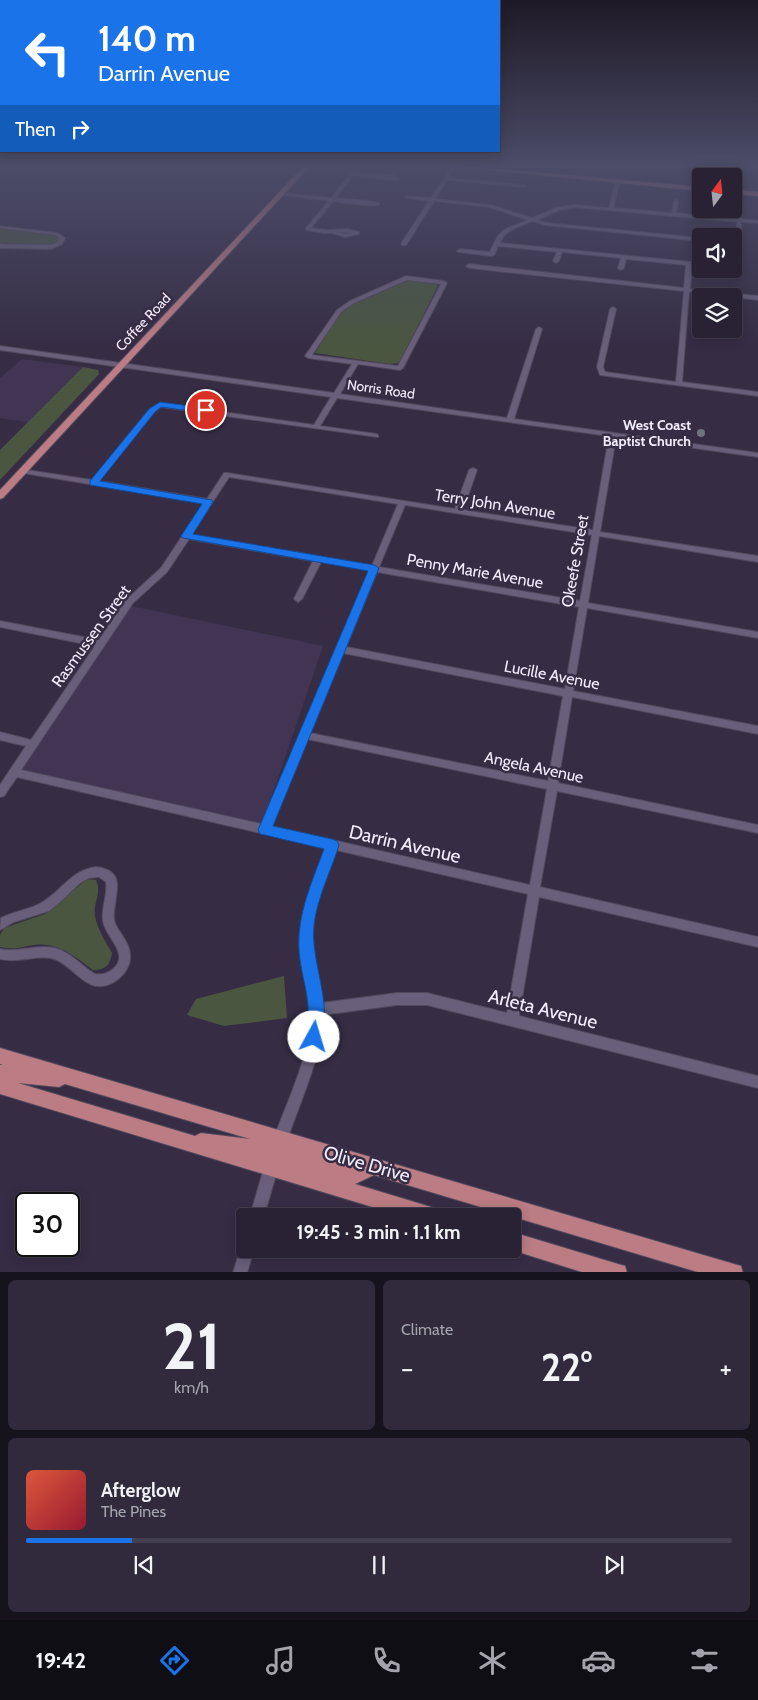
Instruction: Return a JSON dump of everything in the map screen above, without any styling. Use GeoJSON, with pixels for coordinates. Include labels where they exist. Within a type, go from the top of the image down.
{"type":"FeatureCollection","features":[{"type":"Feature","properties":{"kind":"main road","name":"Coffee Road"},"geometry":{"type":"LineString","coordinates":[[0,496],[250,226]]}},
{"type":"Feature","properties":{"kind":"main road","name":"Olive Drive"},"geometry":{"type":"LineString","coordinates":[[0,1056],[734,1272]]}},
{"type":"Feature","properties":{"kind":"main road"},"geometry":{"type":"LineString","coordinates":[[0,1073],[88,1082]]}},
{"type":"Feature","properties":{"kind":"main road","name":"Olive Drive"},"geometry":{"type":"LineString","coordinates":[[0,1086],[404,1208]]}},
{"type":"Feature","properties":{"kind":"main road"},"geometry":{"type":"LineString","coordinates":[[174,1139],[267,1149],[281,1138]]}},
{"type":"Feature","properties":{"kind":"main road"},"geometry":{"type":"LineString","coordinates":[[271,1168],[279,1159],[290,1158],[353,1176],[374,1166]]}},
{"type":"Feature","properties":{"kind":"main road"},"geometry":{"type":"LineString","coordinates":[[521,1244],[618,1272]]}},
{"type":"Feature","properties":{"kind":"street"},"geometry":{"type":"LineString","coordinates":[[310,226],[308,229],[333,232]]}},
{"type":"Feature","properties":{"kind":"street"},"geometry":{"type":"LineString","coordinates":[[404,244],[415,226]]}},
{"type":"Feature","properties":{"kind":"street"},"geometry":{"type":"LineString","coordinates":[[460,251],[492,254],[505,231],[516,226]]}},
{"type":"Feature","properties":{"kind":"street"},"geometry":{"type":"LineString","coordinates":[[568,226],[692,239]]}},
{"type":"Feature","properties":{"kind":"street"},"geometry":{"type":"LineString","coordinates":[[0,228],[57,234],[62,238],[60,243],[50,247],[0,246]]}},
{"type":"Feature","properties":{"kind":"street"},"geometry":{"type":"LineString","coordinates":[[497,244],[692,264]]}},
{"type":"Feature","properties":{"kind":"street"},"geometry":{"type":"LineString","coordinates":[[556,261],[560,250]]}},
{"type":"Feature","properties":{"kind":"street"},"geometry":{"type":"LineString","coordinates":[[622,268],[624,257]]}},
{"type":"Feature","properties":{"kind":"street"},"geometry":{"type":"LineString","coordinates":[[679,383],[689,264]]}},
{"type":"Feature","properties":{"kind":"street"},"geometry":{"type":"LineString","coordinates":[[469,266],[758,298]]}},
{"type":"Feature","properties":{"kind":"street"},"geometry":{"type":"LineString","coordinates":[[406,278],[444,283],[400,368],[356,362],[308,356],[339,311],[352,302],[406,278]]}},
{"type":"Feature","properties":{"kind":"street"},"geometry":{"type":"LineString","coordinates":[[613,308],[600,367],[602,374],[758,394]]}},
{"type":"Feature","properties":{"kind":"street"},"geometry":{"type":"LineString","coordinates":[[510,420],[539,329]]}},
{"type":"Feature","properties":{"kind":"street","name":"Norris Road"},"geometry":{"type":"LineString","coordinates":[[0,348],[758,455]]}},
{"type":"Feature","properties":{"kind":"street"},"geometry":{"type":"LineString","coordinates":[[316,427],[356,362]]}},
{"type":"Feature","properties":{"kind":"street"},"geometry":{"type":"LineString","coordinates":[[94,483],[152,411],[160,405],[376,436]]}},
{"type":"Feature","properties":{"kind":"street","name":"Okeefe Street"},"geometry":{"type":"LineString","coordinates":[[552,787],[613,435]]}},
{"type":"Feature","properties":{"kind":"street"},"geometry":{"type":"LineString","coordinates":[[458,512],[473,470]]}},
{"type":"Feature","properties":{"kind":"street"},"geometry":{"type":"LineString","coordinates":[[23,471],[209,502]]}},
{"type":"Feature","properties":{"kind":"street","name":"Terry John Avenue"},"geometry":{"type":"LineString","coordinates":[[227,475],[758,559]]}},
{"type":"Feature","properties":{"kind":"street","name":"Rasmussen Street"},"geometry":{"type":"LineString","coordinates":[[0,793],[130,600],[158,577],[227,475]]}},
{"type":"Feature","properties":{"kind":"street"},"geometry":{"type":"LineString","coordinates":[[265,830],[402,503]]}},
{"type":"Feature","properties":{"kind":"street","name":"Penny Marie Avenue"},"geometry":{"type":"LineString","coordinates":[[186,536],[758,635]]}},
{"type":"Feature","properties":{"kind":"street"},"geometry":{"type":"LineString","coordinates":[[298,599],[318,559]]}},
{"type":"Feature","properties":{"kind":"street"},"geometry":{"type":"LineString","coordinates":[[0,624],[101,644]]}},
{"type":"Feature","properties":{"kind":"street","name":"Lucille Avenue"},"geometry":{"type":"LineString","coordinates":[[340,649],[758,730]]}},
{"type":"Feature","properties":{"kind":"street","name":"Angela Avenue"},"geometry":{"type":"LineString","coordinates":[[304,735],[758,829]]}},
{"type":"Feature","properties":{"kind":"street"},"geometry":{"type":"LineString","coordinates":[[0,736],[34,744]]}},
{"type":"Feature","properties":{"kind":"street","name":"Darrin Avenue"},"geometry":{"type":"LineString","coordinates":[[14,772],[758,942]]}},
{"type":"Feature","properties":{"kind":"street"},"geometry":{"type":"LineString","coordinates":[[512,1020],[552,787]]}},
{"type":"Feature","properties":{"kind":"street"},"geometry":{"type":"LineString","coordinates":[[281,1138],[312,1047],[316,1010],[307,959],[306,926],[332,845]]}},
{"type":"Feature","properties":{"kind":"street"},"geometry":{"type":"LineString","coordinates":[[0,925],[12,917],[44,907],[65,892],[80,877],[94,872],[102,873],[111,880],[113,886],[108,915],[114,935],[125,951],[126,958],[119,971],[105,980],[97,981],[85,976],[75,965],[56,954],[30,953],[10,956],[0,954]]}},
{"type":"Feature","properties":{"kind":"street","name":"Arleta Avenue"},"geometry":{"type":"LineString","coordinates":[[316,1010],[410,998],[427,999],[758,1082]]}},
{"type":"Feature","properties":{"kind":"street"},"geometry":{"type":"LineString","coordinates":[[259,1208],[271,1168]]}},
{"type":"Feature","properties":{"kind":"street"},"geometry":{"type":"LineString","coordinates":[[240,1272],[244,1258]]}},
{"type":"Feature","properties":{"kind":"shaded area"},"geometry":{"type":"Polygon","coordinates":[[[22,359],[83,367],[31,423],[0,418],[0,378],[22,359]]]}},
{"type":"Feature","properties":{"kind":"shaded area"},"geometry":{"type":"Polygon","coordinates":[[[127,605],[323,646],[261,828],[13,772],[127,605]]]}},
{"type":"Feature","properties":{"kind":"green space"},"geometry":{"type":"Polygon","coordinates":[[[0,229],[55,235],[59,240],[46,245],[0,243],[0,229]]]}},
{"type":"Feature","properties":{"kind":"green space"},"geometry":{"type":"Polygon","coordinates":[[[409,280],[435,283],[438,286],[399,363],[389,364],[315,353],[336,319],[347,307],[409,280]]]}},
{"type":"Feature","properties":{"kind":"green space"},"geometry":{"type":"Polygon","coordinates":[[[83,367],[98,370],[99,374],[0,480],[0,450],[83,367]]]}},
{"type":"Feature","properties":{"kind":"green space"},"geometry":{"type":"Polygon","coordinates":[[[87,879],[96,880],[98,885],[95,906],[96,921],[112,953],[107,966],[93,970],[59,948],[51,946],[0,947],[0,935],[4,928],[45,914],[87,879]]]}},
{"type":"Feature","properties":{"kind":"green space"},"geometry":{"type":"Polygon","coordinates":[[[284,976],[287,1018],[224,1026],[187,1015],[196,999],[284,976]]]}},
{"type":"Feature","properties":{"kind":"place","name":"West Coast Baptist Church"},"geometry":{"type":"Point","coordinates":[701,433]}},
{"type":"Feature","properties":{"kind":"route"},"geometry":{"type":"LineString","coordinates":[[206,410],[160,405],[152,411],[94,483],[209,502],[186,536],[374,568],[265,830],[332,845],[306,926],[307,959],[316,1010],[314,1037]]}}]}
